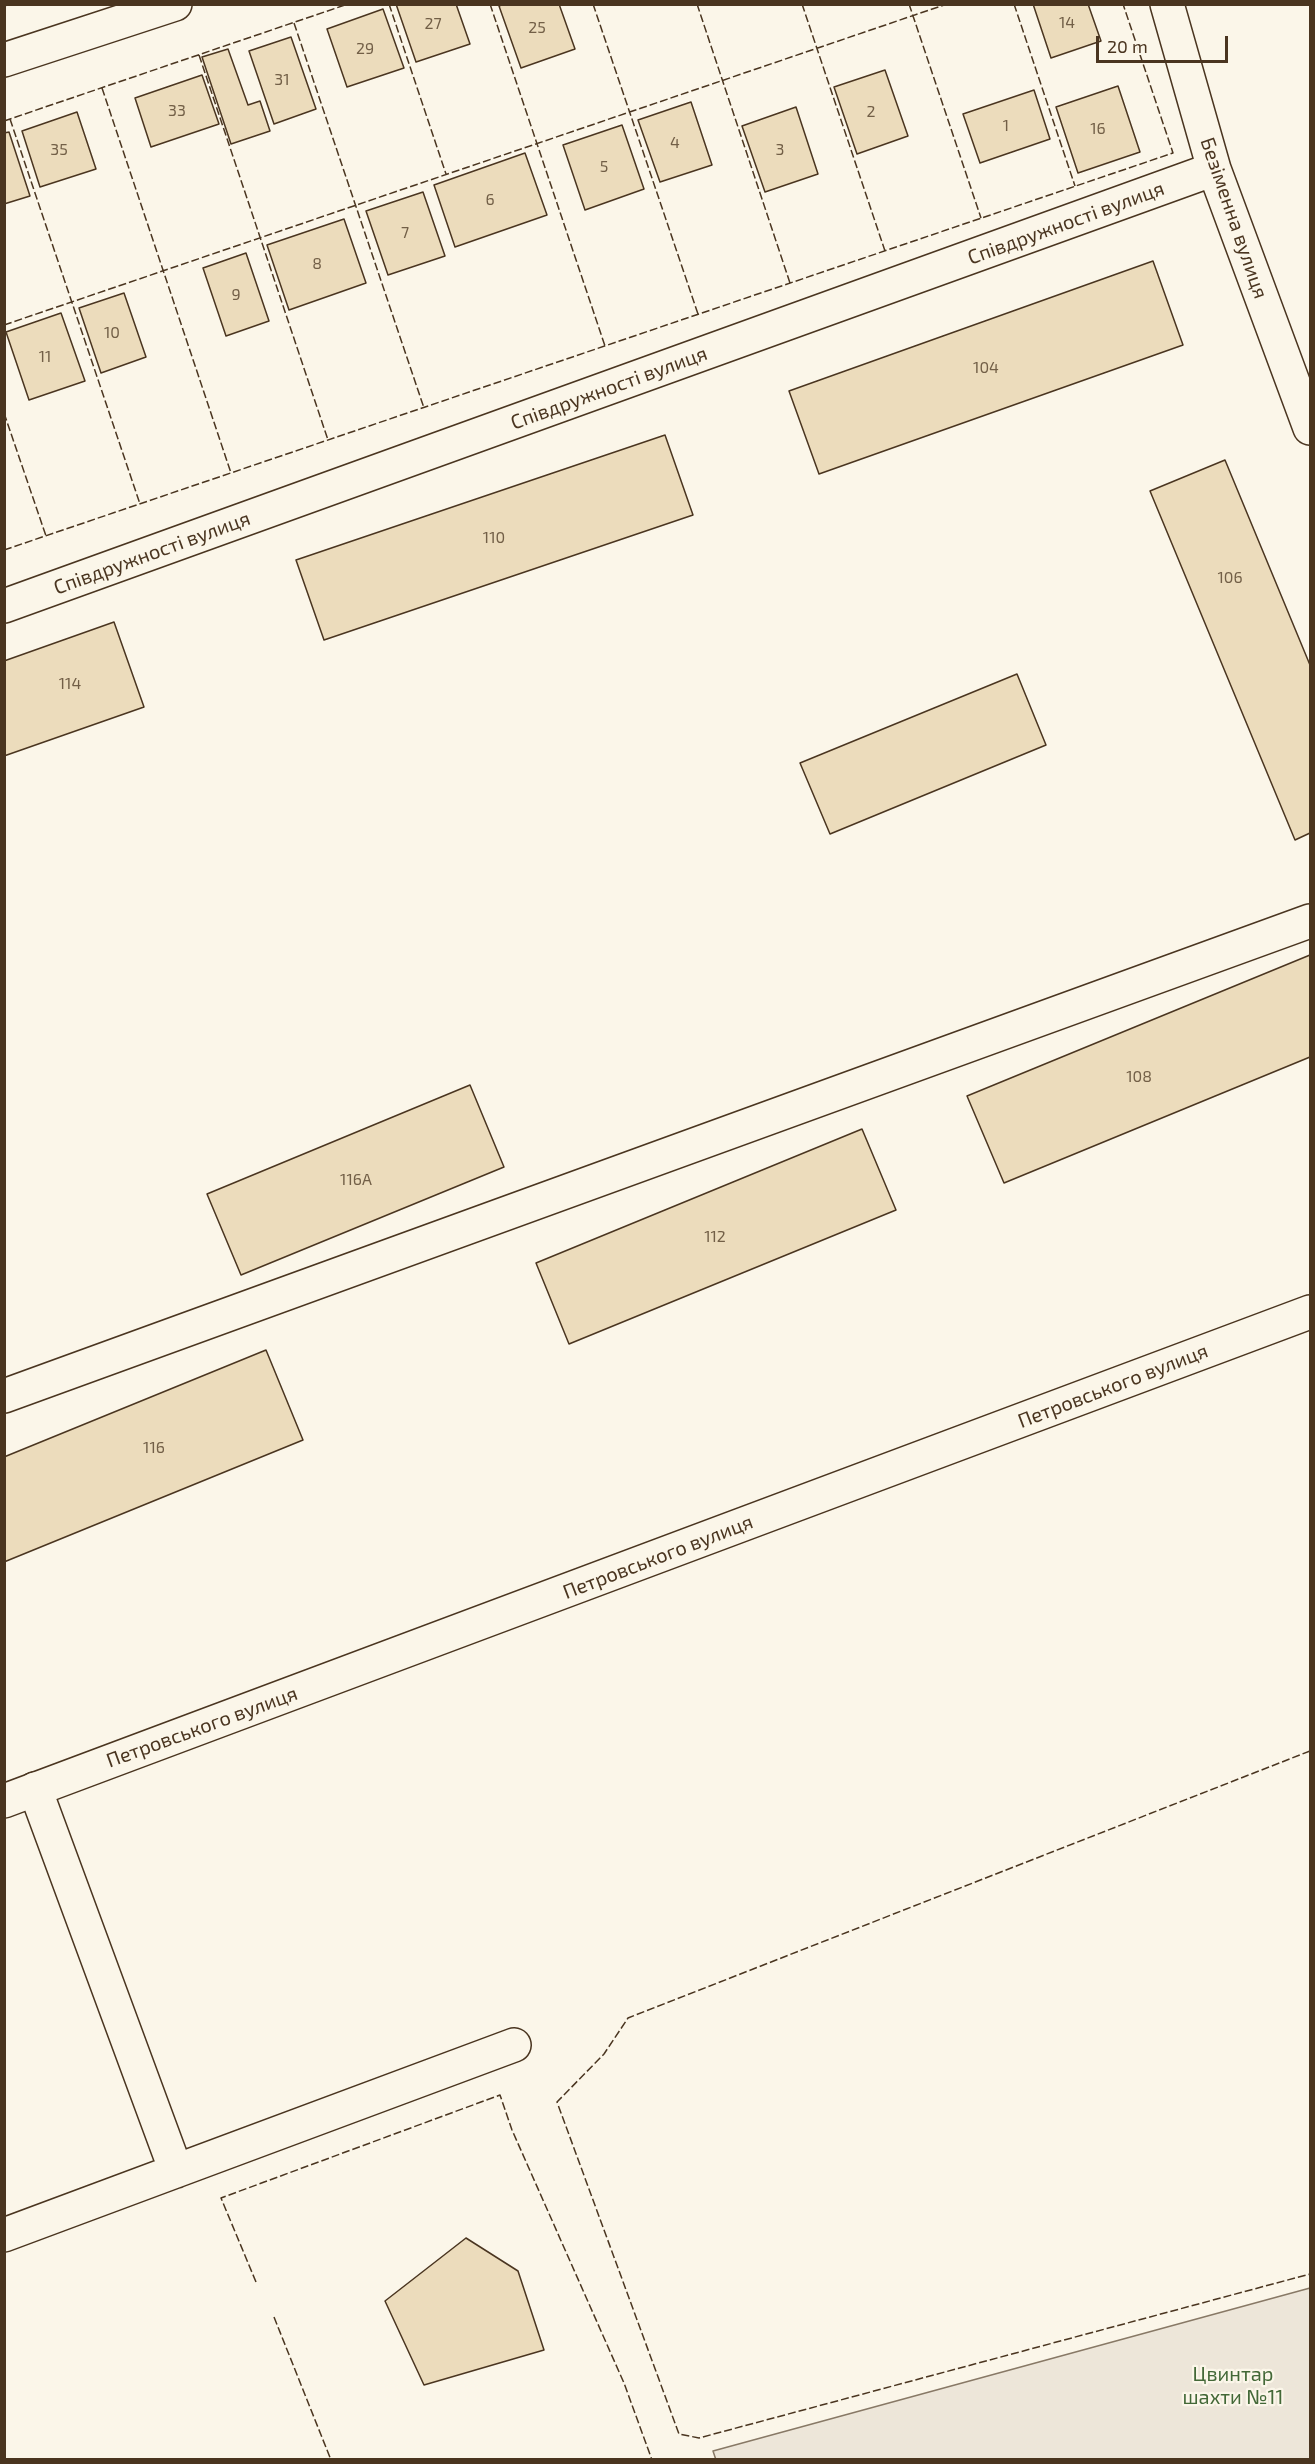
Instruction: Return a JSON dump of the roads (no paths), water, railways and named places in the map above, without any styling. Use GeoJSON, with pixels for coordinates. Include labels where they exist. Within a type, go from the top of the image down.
{"type":"FeatureCollection","features":[{"type":"Feature","properties":{"kind":"street"},"geometry":{"type":"LineString","coordinates":[[4,60],[175,4]]}},
{"type":"Feature","properties":{"kind":"street","name":"Безіменна вулиця"},"geometry":{"type":"LineString","coordinates":[[1167,4],[1214,169],[1311,428]]}},
{"type":"Feature","properties":{"kind":"street","name":"Співдружності вулиця"},"geometry":{"type":"LineString","coordinates":[[4,606],[1214,169]]}},
{"type":"Feature","properties":{"kind":"street"},"geometry":{"type":"LineString","coordinates":[[4,1396],[1311,921]]}},
{"type":"Feature","properties":{"kind":"street","name":"Петровського вулиця"},"geometry":{"type":"LineString","coordinates":[[4,1801],[1311,1312]]}},
{"type":"Feature","properties":{"kind":"street"},"geometry":{"type":"LineString","coordinates":[[35,1789],[176,2171]]}},
{"type":"Feature","properties":{"kind":"street"},"geometry":{"type":"LineString","coordinates":[[4,2235],[514,2045]]}},
{"type":"Feature","properties":{"kind":"park label","name":"Цвинтар шахти №11"},"geometry":{"type":"Point","coordinates":[1233,2386]}}]}
